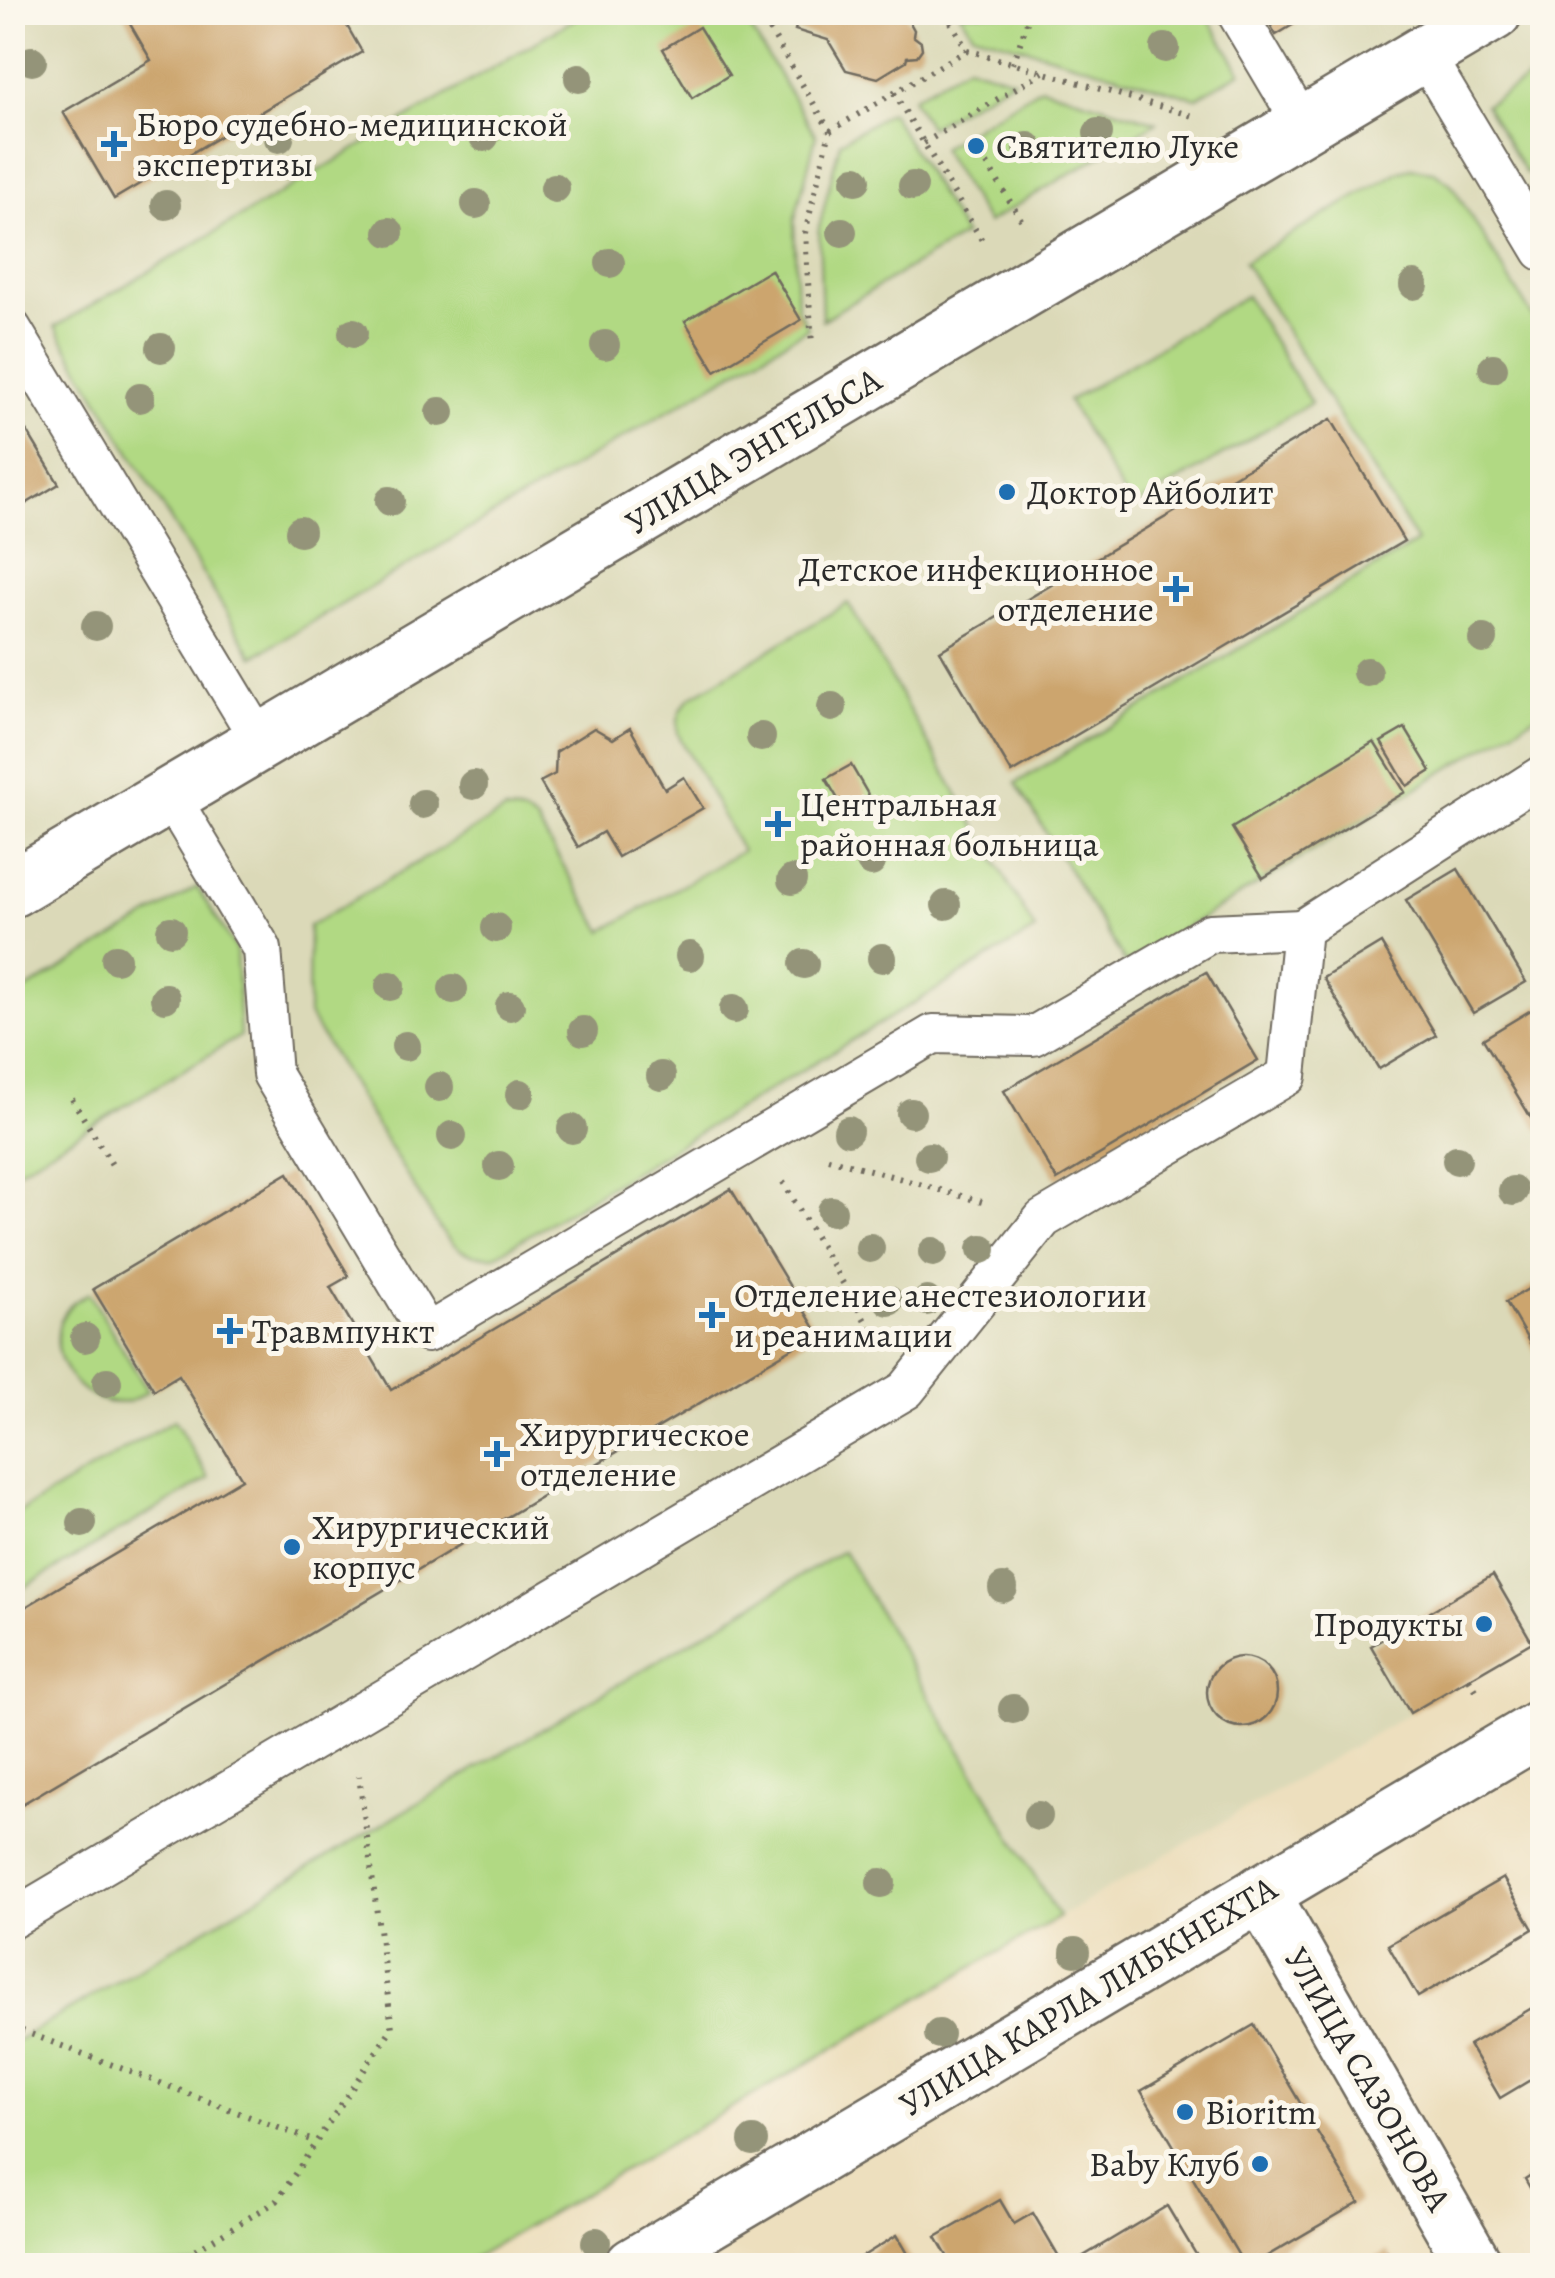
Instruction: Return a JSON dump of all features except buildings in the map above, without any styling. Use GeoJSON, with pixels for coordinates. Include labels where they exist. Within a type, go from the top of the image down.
{"type":"FeatureCollection","features":[{"type":"Feature","properties":{"kind":"street","name":"УЛИЦА ЭНГЕЛЬСА"},"geometry":{"type":"LineString","coordinates":[[12,889],[1494,12]]}},
{"type":"Feature","properties":{"kind":"street","name":"УЛИЦА КАРЛА ЛИБКНЕХТА"},"geometry":{"type":"LineString","coordinates":[[633,2266],[1542,1727]]}},
{"type":"Feature","properties":{"kind":"street","name":"УЛИЦА САЗОНОВА"},"geometry":{"type":"LineString","coordinates":[[1261,1894],[1475,2266]]}},
{"type":"Feature","properties":{"kind":"lane"},"geometry":{"type":"LineString","coordinates":[[1236,12],[1303,125]]}},
{"type":"Feature","properties":{"kind":"lane"},"geometry":{"type":"LineString","coordinates":[[1424,54],[1542,252]]}},
{"type":"Feature","properties":{"kind":"lane"},"geometry":{"type":"LineString","coordinates":[[12,329],[261,742]]}},
{"type":"Feature","properties":{"kind":"lane"},"geometry":{"type":"LineString","coordinates":[[170,796],[262,949],[272,1074],[428,1333],[933,1034],[1033,1036],[1210,933],[1302,929],[1542,775]]}},
{"type":"Feature","properties":{"kind":"lane"},"geometry":{"type":"LineString","coordinates":[[12,1919],[906,1390],[1043,1220],[1287,1076],[1302,929]]}},
{"type":"Feature","properties":{"kind":"path"},"geometry":{"type":"LineString","coordinates":[[759,12],[830,131],[805,233],[812,346]]}},
{"type":"Feature","properties":{"kind":"path"},"geometry":{"type":"LineString","coordinates":[[944,12],[966,50],[1197,117]]}},
{"type":"Feature","properties":{"kind":"path"},"geometry":{"type":"LineString","coordinates":[[1014,64],[1029,16],[1018,12]]}},
{"type":"Feature","properties":{"kind":"path"},"geometry":{"type":"LineString","coordinates":[[830,131],[966,50]]}},
{"type":"Feature","properties":{"kind":"path"},"geometry":{"type":"LineString","coordinates":[[924,143],[1044,72]]}},
{"type":"Feature","properties":{"kind":"path"},"geometry":{"type":"LineString","coordinates":[[894,92],[984,243]]}},
{"type":"Feature","properties":{"kind":"path"},"geometry":{"type":"LineString","coordinates":[[976,146],[1022,222]]}},
{"type":"Feature","properties":{"kind":"path"},"geometry":{"type":"LineString","coordinates":[[72,1099],[114,1168]]}},
{"type":"Feature","properties":{"kind":"path"},"geometry":{"type":"LineString","coordinates":[[758,1138],[1043,1220]]}},
{"type":"Feature","properties":{"kind":"path"},"geometry":{"type":"LineString","coordinates":[[758,1138],[906,1390]]}},
{"type":"Feature","properties":{"kind":"path"},"geometry":{"type":"LineString","coordinates":[[1469,1678],[1476,1690]]}},
{"type":"Feature","properties":{"kind":"path"},"geometry":{"type":"LineString","coordinates":[[168,2266],[277,2200],[392,2028],[351,1718]]}},
{"type":"Feature","properties":{"kind":"path"},"geometry":{"type":"LineString","coordinates":[[12,2027],[316,2142]]}},
{"type":"Feature","properties":{"kind":"shaded area","name":"Центральная районная больница"},"geometry":{"type":"Polygon","coordinates":[[[12,13],[1542,13],[1542,1636],[461,2265],[13,2265],[12,13]]]}},
{"type":"Feature","properties":{"kind":"green space"},"geometry":{"type":"Polygon","coordinates":[[[585,13],[712,13],[746,21],[816,136],[794,222],[797,308],[808,328],[253,657],[55,327],[585,13]]]}},
{"type":"Feature","properties":{"kind":"green space"},"geometry":{"type":"Polygon","coordinates":[[[960,13],[1205,13],[1241,72],[1196,98],[973,33],[960,13]]]}},
{"type":"Feature","properties":{"kind":"green space"},"geometry":{"type":"Polygon","coordinates":[[[967,65],[1013,79],[929,127],[912,98],[967,65]]]}},
{"type":"Feature","properties":{"kind":"green space"},"geometry":{"type":"Polygon","coordinates":[[[1542,71],[1542,164],[1526,174],[1485,105],[1542,71]]]}},
{"type":"Feature","properties":{"kind":"green space"},"geometry":{"type":"Polygon","coordinates":[[[1041,87],[1157,122],[987,223],[941,148],[1041,87]]]}},
{"type":"Feature","properties":{"kind":"green space"},"geometry":{"type":"Polygon","coordinates":[[[890,112],[964,235],[822,320],[819,228],[840,142],[890,112]]]}},
{"type":"Feature","properties":{"kind":"green space"},"geometry":{"type":"Polygon","coordinates":[[[1411,168],[1433,171],[1451,184],[1542,332],[1542,712],[1126,964],[1016,783],[1417,542],[1244,262],[1411,168]]]}},
{"type":"Feature","properties":{"kind":"green space"},"geometry":{"type":"Polygon","coordinates":[[[1246,296],[1311,403],[1132,508],[1068,401],[1246,296]]]}},
{"type":"Feature","properties":{"kind":"green space"},"geometry":{"type":"Polygon","coordinates":[[[848,603],[1035,930],[494,1256],[464,1252],[441,1231],[308,1014],[309,926],[505,811],[522,813],[537,822],[603,931],[742,851],[678,734],[680,714],[691,697],[848,603]]]}},
{"type":"Feature","properties":{"kind":"green space"},"geometry":{"type":"Polygon","coordinates":[[[197,887],[236,950],[240,1036],[13,1173],[13,998],[197,887]]]}},
{"type":"Feature","properties":{"kind":"green space"},"geometry":{"type":"Polygon","coordinates":[[[89,1293],[148,1391],[130,1401],[109,1402],[93,1396],[67,1372],[60,1356],[60,1322],[72,1304],[89,1293]]]}},
{"type":"Feature","properties":{"kind":"green space"},"geometry":{"type":"Polygon","coordinates":[[[174,1420],[209,1478],[13,1594],[13,1516],[174,1420]]]}},
{"type":"Feature","properties":{"kind":"green space"},"geometry":{"type":"Polygon","coordinates":[[[843,1551],[1059,1917],[461,2265],[13,2265],[13,2043],[843,1551]]]}},
{"type":"Feature","properties":{"kind":"place","name":"Бюро судебно-медицинской экспертизы"},"geometry":{"type":"Point","coordinates":[114,144]}},
{"type":"Feature","properties":{"kind":"place","name":"Святителю Луке"},"geometry":{"type":"Point","coordinates":[976,146]}},
{"type":"Feature","properties":{"kind":"place","name":"Доктор Айболит"},"geometry":{"type":"Point","coordinates":[1007,492]}},
{"type":"Feature","properties":{"kind":"place","name":"Детское инфекционное отделение"},"geometry":{"type":"Point","coordinates":[1176,589]}},
{"type":"Feature","properties":{"kind":"place","name":"Центральная районная больница"},"geometry":{"type":"Point","coordinates":[778,824]}},
{"type":"Feature","properties":{"kind":"place","name":"Отделение анестезиологии и реанимации"},"geometry":{"type":"Point","coordinates":[712,1315]}},
{"type":"Feature","properties":{"kind":"place","name":"Травмпункт"},"geometry":{"type":"Point","coordinates":[230,1331]}},
{"type":"Feature","properties":{"kind":"place","name":"Хирургическое отделение"},"geometry":{"type":"Point","coordinates":[497,1454]}},
{"type":"Feature","properties":{"kind":"place","name":"Хирургический корпус"},"geometry":{"type":"Point","coordinates":[292,1547]}},
{"type":"Feature","properties":{"kind":"place","name":"Продукты"},"geometry":{"type":"Point","coordinates":[1484,1624]}},
{"type":"Feature","properties":{"kind":"place","name":"Bioritm"},"geometry":{"type":"Point","coordinates":[1185,2112]}},
{"type":"Feature","properties":{"kind":"place","name":"Baby Клуб"},"geometry":{"type":"Point","coordinates":[1260,2164]}}]}
